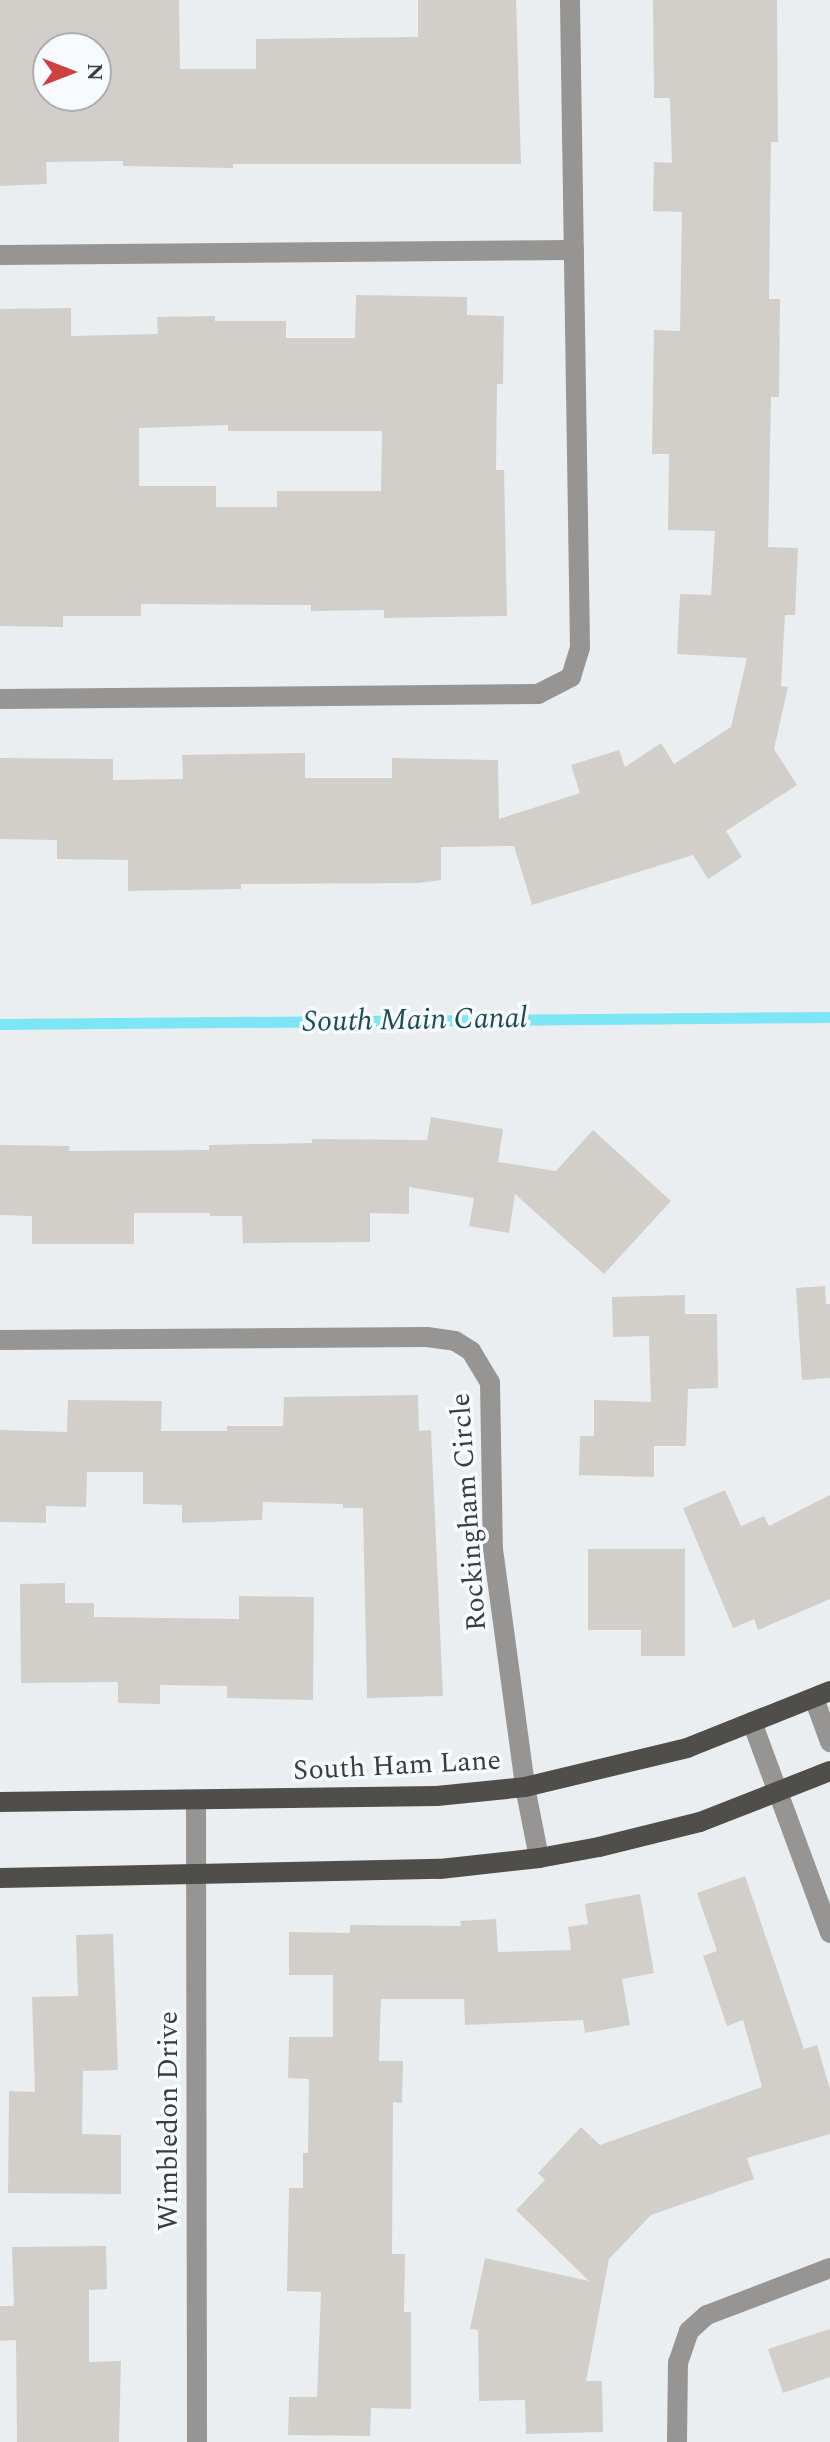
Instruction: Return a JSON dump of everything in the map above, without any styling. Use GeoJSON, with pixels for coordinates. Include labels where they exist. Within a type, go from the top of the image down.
{"type":"FeatureCollection","features":[{"type":"Feature","properties":{"kind":"main road","name":"South Ham Lane"},"geometry":{"type":"LineString","coordinates":[[0,1802],[437,1796],[525,1787],[687,1748],[822,1694]]}},
{"type":"Feature","properties":{"kind":"main road"},"geometry":{"type":"LineString","coordinates":[[0,1878],[440,1869],[539,1858],[700,1822],[830,1771]]}},
{"type":"Feature","properties":{"kind":"street"},"geometry":{"type":"LineString","coordinates":[[0,699],[538,694],[571,677],[580,647],[570,0]]}},
{"type":"Feature","properties":{"kind":"street"},"geometry":{"type":"LineString","coordinates":[[0,255],[574,250]]}},
{"type":"Feature","properties":{"kind":"street","name":"Rockingham Circle"},"geometry":{"type":"LineString","coordinates":[[0,1340],[427,1337],[455,1341],[471,1351],[490,1383],[493,1549],[525,1787],[539,1858]]}},
{"type":"Feature","properties":{"kind":"street"},"geometry":{"type":"LineString","coordinates":[[822,1694],[830,1742]]}},
{"type":"Feature","properties":{"kind":"street"},"geometry":{"type":"LineString","coordinates":[[752,1722],[830,1933]]}},
{"type":"Feature","properties":{"kind":"street","name":"Wimbledon Drive"},"geometry":{"type":"LineString","coordinates":[[196,1801],[197,2442]]}},
{"type":"Feature","properties":{"kind":"street"},"geometry":{"type":"LineString","coordinates":[[677,2442],[678,2363],[689,2331],[707,2315],[830,2268]]}},
{"type":"Feature","properties":{"kind":"building"},"geometry":{"type":"Polygon","coordinates":[[[0,0],[179,0],[180,69],[256,69],[256,39],[418,37],[418,0],[516,0],[521,164],[233,164],[233,168],[123,166],[123,161],[46,162],[47,184],[0,186],[0,0]]]}},
{"type":"Feature","properties":{"kind":"building"},"geometry":{"type":"Polygon","coordinates":[[[653,0],[777,0],[778,142],[771,142],[769,299],[780,299],[779,397],[771,397],[768,547],[798,548],[795,615],[785,615],[781,686],[788,687],[774,749],[797,785],[726,831],[742,857],[708,879],[693,855],[532,905],[514,846],[441,847],[441,880],[419,883],[241,884],[241,889],[128,891],[128,860],[57,859],[57,840],[0,839],[0,758],[113,759],[113,780],[183,779],[182,755],[305,753],[305,778],[392,778],[392,758],[498,760],[499,819],[580,793],[571,765],[619,750],[625,767],[661,743],[674,764],[731,727],[747,658],[677,654],[680,594],[711,595],[715,531],[668,530],[669,454],[652,454],[654,330],[680,331],[682,212],[653,211],[654,162],[672,163],[670,98],[654,98],[653,0]]]}},
{"type":"Feature","properties":{"kind":"building"},"geometry":{"type":"Polygon","coordinates":[[[356,295],[467,297],[467,315],[504,316],[503,384],[497,384],[496,470],[504,470],[507,616],[384,618],[384,610],[311,611],[311,605],[141,604],[141,616],[63,616],[63,627],[0,626],[0,309],[71,308],[71,336],[158,334],[157,317],[215,316],[215,321],[286,321],[286,338],[355,338],[356,295]],[[228,425],[139,428],[139,486],[216,486],[216,507],[277,507],[277,491],[381,491],[382,431],[228,431],[228,425]]]}},
{"type":"Feature","properties":{"kind":"building"},"geometry":{"type":"Polygon","coordinates":[[[431,1117],[503,1129],[498,1162],[556,1171],[593,1130],[671,1201],[604,1274],[515,1194],[509,1233],[469,1226],[474,1198],[409,1187],[409,1214],[370,1213],[370,1242],[243,1243],[242,1216],[134,1213],[134,1244],[32,1244],[32,1216],[0,1215],[0,1145],[70,1146],[69,1151],[209,1150],[209,1145],[312,1143],[312,1139],[427,1140],[431,1117]]]}},
{"type":"Feature","properties":{"kind":"building"},"geometry":{"type":"Polygon","coordinates":[[[825,1286],[826,1304],[830,1304],[830,1378],[802,1380],[796,1288],[825,1286]]]}},
{"type":"Feature","properties":{"kind":"building"},"geometry":{"type":"Polygon","coordinates":[[[685,1295],[685,1314],[717,1314],[718,1388],[688,1389],[686,1446],[654,1446],[654,1477],[579,1475],[580,1436],[594,1436],[594,1400],[651,1402],[649,1336],[613,1337],[612,1297],[685,1295]]]}},
{"type":"Feature","properties":{"kind":"building"},"geometry":{"type":"Polygon","coordinates":[[[418,1395],[419,1431],[431,1430],[443,1696],[367,1698],[363,1508],[343,1508],[343,1504],[263,1502],[262,1520],[182,1523],[182,1505],[143,1504],[143,1472],[87,1472],[86,1507],[46,1506],[46,1523],[0,1522],[0,1430],[67,1432],[68,1400],[162,1401],[161,1431],[227,1431],[227,1426],[283,1426],[284,1397],[418,1395]]]}},
{"type":"Feature","properties":{"kind":"building"},"geometry":{"type":"Polygon","coordinates":[[[725,1490],[741,1526],[764,1516],[769,1526],[830,1495],[830,1599],[758,1630],[754,1619],[733,1628],[683,1508],[725,1490]]]}},
{"type":"Feature","properties":{"kind":"building"},"geometry":{"type":"Polygon","coordinates":[[[588,1549],[685,1549],[685,1656],[641,1656],[641,1630],[588,1630],[588,1549]]]}},
{"type":"Feature","properties":{"kind":"building"},"geometry":{"type":"Polygon","coordinates":[[[65,1583],[65,1603],[94,1603],[94,1617],[239,1619],[239,1596],[314,1597],[313,1700],[227,1698],[227,1686],[160,1685],[160,1704],[118,1703],[118,1682],[21,1683],[20,1584],[65,1583]]]}},
{"type":"Feature","properties":{"kind":"building"},"geometry":{"type":"Polygon","coordinates":[[[745,1876],[804,2049],[817,2045],[830,2089],[830,2134],[747,2158],[754,2179],[651,2215],[609,2259],[586,2381],[602,2381],[603,2432],[526,2434],[525,2400],[479,2401],[478,2330],[470,2329],[485,2258],[589,2281],[516,2210],[545,2180],[538,2173],[581,2127],[600,2145],[762,2087],[743,2020],[727,2026],[703,1956],[717,1951],[697,1893],[745,1876]]]}},
{"type":"Feature","properties":{"kind":"building"},"geometry":{"type":"Polygon","coordinates":[[[640,1894],[654,1973],[622,1979],[630,2025],[585,2033],[583,2020],[465,2025],[464,1999],[381,1999],[379,2061],[403,2061],[402,2103],[393,2102],[392,2254],[405,2254],[404,2312],[411,2312],[411,2409],[371,2408],[370,2436],[288,2435],[289,2397],[317,2397],[321,2292],[287,2291],[289,2188],[303,2188],[303,2153],[308,2153],[309,2079],[288,2078],[289,2037],[333,2037],[333,1975],[289,1975],[289,1932],[350,1933],[350,1925],[461,1926],[460,1921],[496,1919],[498,1952],[571,1950],[568,1927],[588,1924],[585,1904],[640,1894]]]}},
{"type":"Feature","properties":{"kind":"building"},"geometry":{"type":"Polygon","coordinates":[[[113,1934],[118,2070],[83,2071],[82,2134],[121,2135],[121,2194],[8,2193],[9,2091],[35,2092],[32,1997],[78,1996],[76,1935],[113,1934]]]}},
{"type":"Feature","properties":{"kind":"building"},"geometry":{"type":"Polygon","coordinates":[[[106,2246],[107,2289],[89,2290],[89,2362],[121,2361],[119,2442],[17,2442],[16,2340],[0,2341],[0,2306],[14,2306],[12,2247],[106,2246]]]}},
{"type":"Feature","properties":{"kind":"building"},"geometry":{"type":"Polygon","coordinates":[[[830,2329],[830,2377],[783,2393],[768,2349],[830,2329]]]}},
{"type":"Feature","properties":{"kind":"waterway","name":"South Main Canal"},"geometry":{"type":"LineString","coordinates":[[0,1024],[830,1017]]}}]}
